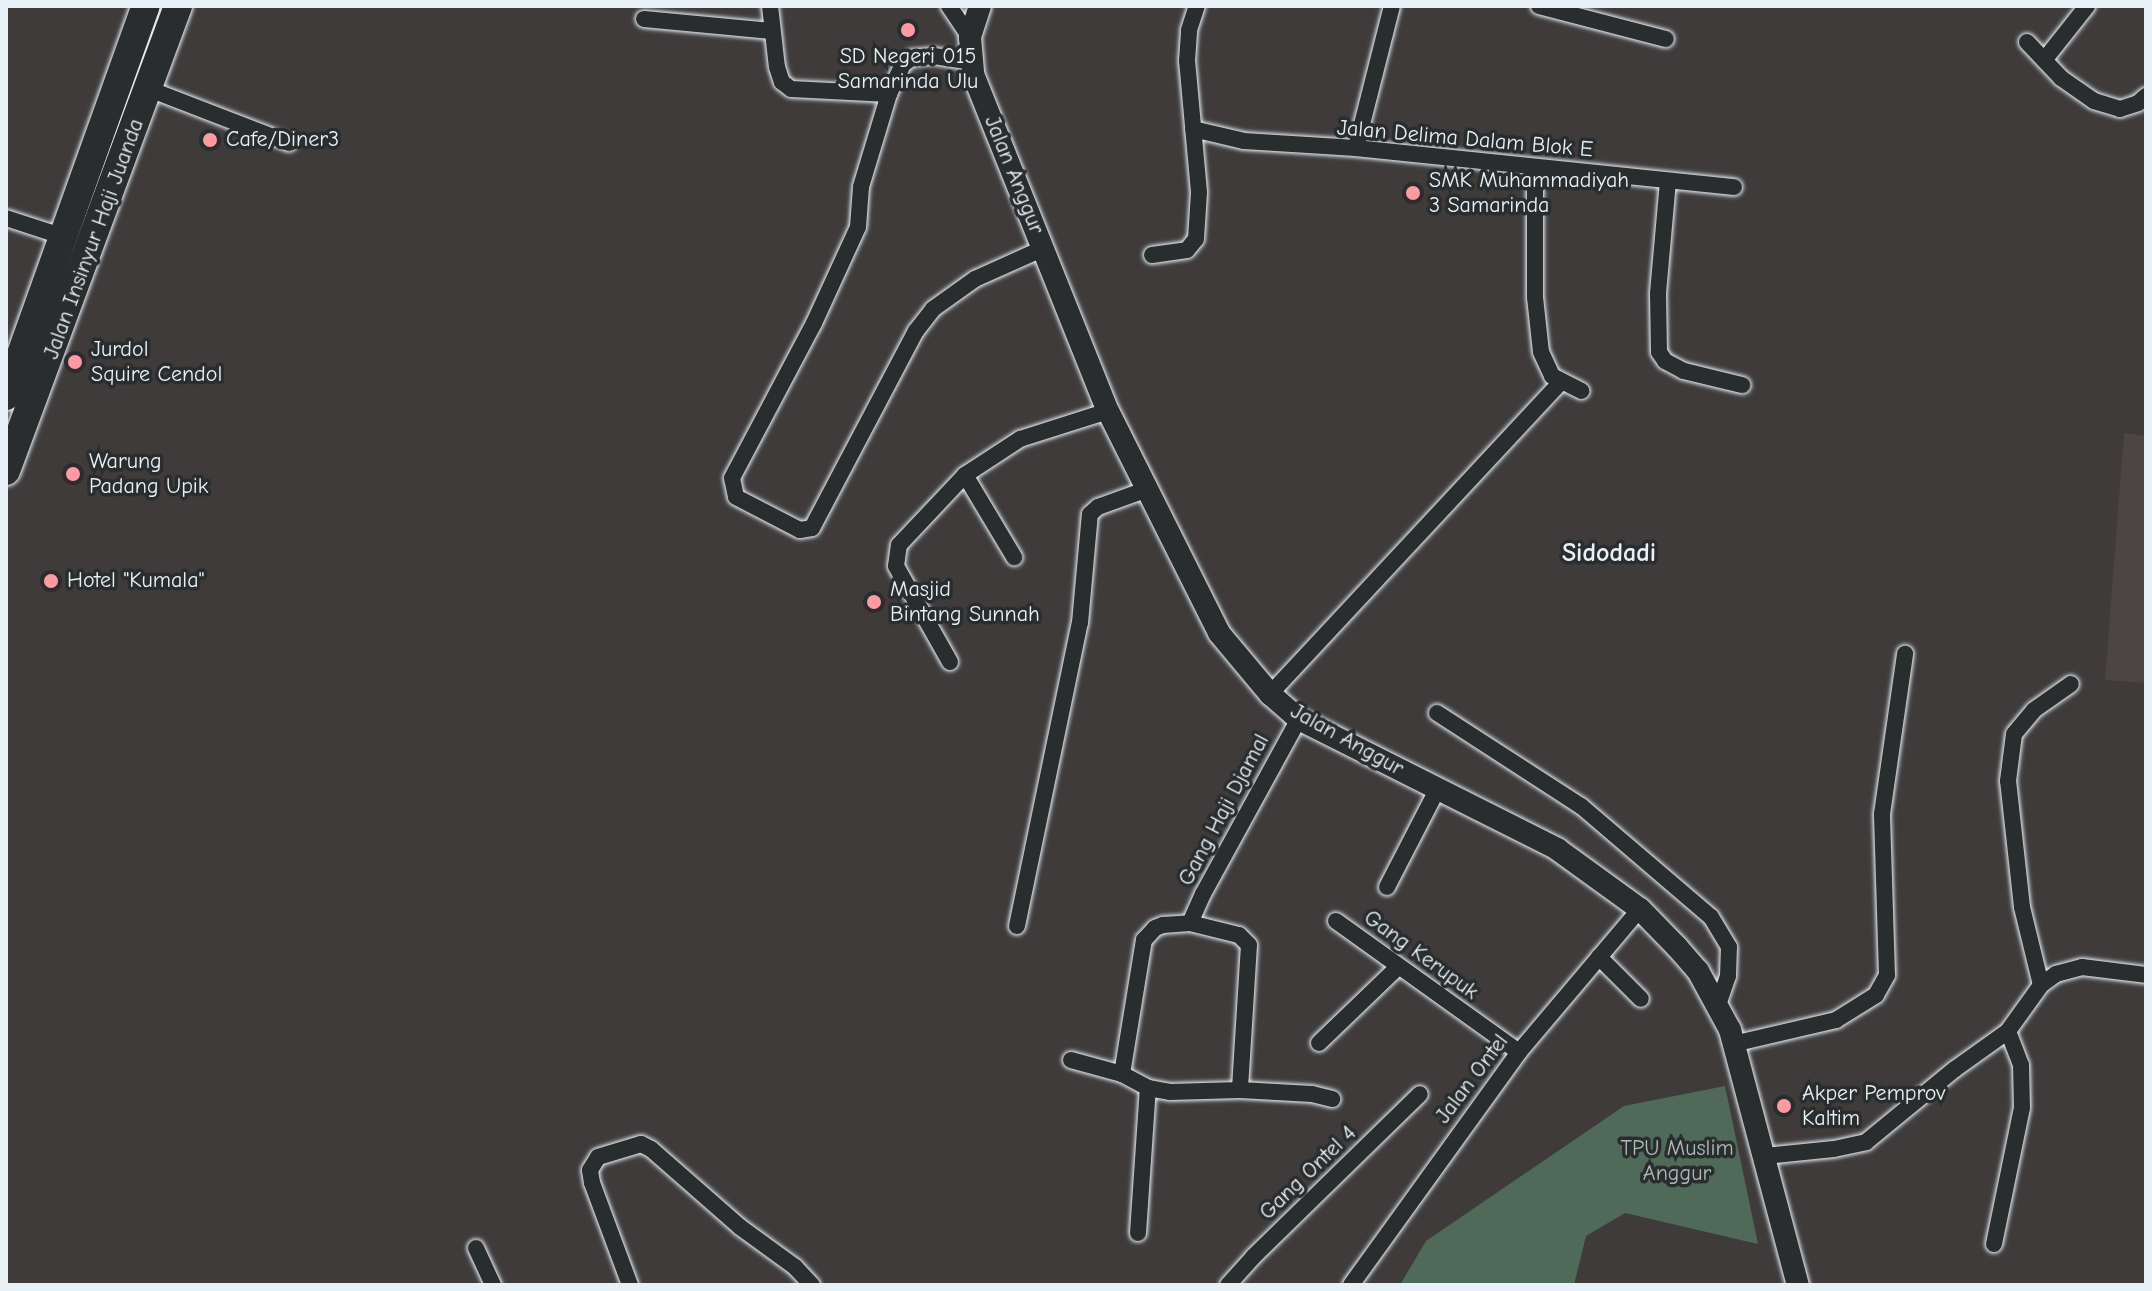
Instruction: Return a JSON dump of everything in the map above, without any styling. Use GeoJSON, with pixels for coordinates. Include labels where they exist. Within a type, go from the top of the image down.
{"type":"FeatureCollection","features":[{"type":"Feature","properties":{"kind":"highway","name":"Jalan Insinyur Haji Juanda"},"geometry":{"type":"LineString","coordinates":[[6,396],[146,6]]}},
{"type":"Feature","properties":{"kind":"highway","name":"Jalan Insinyur Haji Juanda"},"geometry":{"type":"LineString","coordinates":[[6,471],[178,6]]}},
{"type":"Feature","properties":{"kind":"street"},"geometry":{"type":"LineString","coordinates":[[770,6],[779,75],[791,89],[889,94]]}},
{"type":"Feature","properties":{"kind":"street"},"geometry":{"type":"LineString","coordinates":[[949,6],[970,37]]}},
{"type":"Feature","properties":{"kind":"street","name":"Jalan Anggur"},"geometry":{"type":"LineString","coordinates":[[980,6],[970,37],[970,62],[1108,411],[1219,633],[1270,694],[1299,719],[1557,849],[1640,909],[1698,971],[1718,1005],[1733,1044],[1798,1285]]}},
{"type":"Feature","properties":{"kind":"street"},"geometry":{"type":"LineString","coordinates":[[1152,255],[1187,250],[1196,239],[1199,192],[1187,42],[1197,6]]}},
{"type":"Feature","properties":{"kind":"street"},"geometry":{"type":"LineString","coordinates":[[1356,148],[1392,6]]}},
{"type":"Feature","properties":{"kind":"street"},"geometry":{"type":"LineString","coordinates":[[1539,6],[1666,39]]}},
{"type":"Feature","properties":{"kind":"street"},"geometry":{"type":"LineString","coordinates":[[2045,59],[2087,6]]}},
{"type":"Feature","properties":{"kind":"street"},"geometry":{"type":"LineString","coordinates":[[644,19],[771,31]]}},
{"type":"Feature","properties":{"kind":"street"},"geometry":{"type":"LineString","coordinates":[[2027,42],[2079,93],[2113,108],[2131,107],[2146,96]]}},
{"type":"Feature","properties":{"kind":"street"},"geometry":{"type":"LineString","coordinates":[[970,62],[934,56],[912,58],[901,67],[889,94],[861,187],[858,227],[814,323],[732,478],[736,497],[800,530],[812,528],[916,331],[933,309],[975,279],[1044,248]]}},
{"type":"Feature","properties":{"kind":"street"},"geometry":{"type":"LineString","coordinates":[[149,89],[289,143]]}},
{"type":"Feature","properties":{"kind":"street","name":"Jalan Delima Dalam Blok E"},"geometry":{"type":"LineString","coordinates":[[1193,129],[1244,141],[1356,148],[1734,187]]}},
{"type":"Feature","properties":{"kind":"street"},"geometry":{"type":"LineString","coordinates":[[1535,167],[1537,329],[1544,363],[1560,383],[1581,391]]}},
{"type":"Feature","properties":{"kind":"street"},"geometry":{"type":"LineString","coordinates":[[1668,181],[1658,294],[1659,352],[1665,361],[1684,371],[1742,385]]}},
{"type":"Feature","properties":{"kind":"street"},"geometry":{"type":"LineString","coordinates":[[6,218],[64,237]]}},
{"type":"Feature","properties":{"kind":"street"},"geometry":{"type":"LineString","coordinates":[[1270,694],[1560,383]]}},
{"type":"Feature","properties":{"kind":"street"},"geometry":{"type":"LineString","coordinates":[[950,662],[894,559],[899,545],[965,475],[1020,439],[1108,411]]}},
{"type":"Feature","properties":{"kind":"street"},"geometry":{"type":"LineString","coordinates":[[965,475],[1014,557]]}},
{"type":"Feature","properties":{"kind":"street"},"geometry":{"type":"LineString","coordinates":[[1017,926],[1080,623],[1090,514],[1098,507],[1145,490]]}},
{"type":"Feature","properties":{"kind":"street"},"geometry":{"type":"LineString","coordinates":[[1733,1044],[1836,1020],[1876,995],[1887,975],[1882,814],[1905,654]]}},
{"type":"Feature","properties":{"kind":"street"},"geometry":{"type":"LineString","coordinates":[[2041,985],[2022,907],[2008,781],[2014,734],[2034,710],[2071,684]]}},
{"type":"Feature","properties":{"kind":"street"},"geometry":{"type":"LineString","coordinates":[[1437,713],[1581,806],[1711,917],[1729,947],[1728,976],[1718,1005]]}},
{"type":"Feature","properties":{"kind":"street","name":"Gang Haji Djamal"},"geometry":{"type":"LineString","coordinates":[[1190,923],[1299,719]]}},
{"type":"Feature","properties":{"kind":"street"},"geometry":{"type":"LineString","coordinates":[[1387,887],[1438,788]]}},
{"type":"Feature","properties":{"kind":"street","name":"Jalan Ontel"},"geometry":{"type":"LineString","coordinates":[[1351,1285],[1519,1052],[1640,909]]}},
{"type":"Feature","properties":{"kind":"street","name":"Gang Kerupuk"},"geometry":{"type":"LineString","coordinates":[[1336,921],[1519,1052]]}},
{"type":"Feature","properties":{"kind":"street"},"geometry":{"type":"LineString","coordinates":[[1122,1074],[1144,940],[1155,928],[1190,923],[1239,935],[1249,945],[1240,1090]]}},
{"type":"Feature","properties":{"kind":"street"},"geometry":{"type":"LineString","coordinates":[[1599,957],[1641,999]]}},
{"type":"Feature","properties":{"kind":"street"},"geometry":{"type":"LineString","coordinates":[[1319,1043],[1398,967]]}},
{"type":"Feature","properties":{"kind":"street"},"geometry":{"type":"LineString","coordinates":[[1765,1156],[1842,1148],[1866,1142],[1955,1069],[2008,1031],[2041,985],[2056,974],[2082,967],[2146,975]]}},
{"type":"Feature","properties":{"kind":"street"},"geometry":{"type":"LineString","coordinates":[[1994,1244],[2022,1108],[2021,1065],[2008,1031]]}},
{"type":"Feature","properties":{"kind":"street"},"geometry":{"type":"LineString","coordinates":[[1071,1060],[1122,1074],[1148,1088],[1312,1094],[1332,1099]]}},
{"type":"Feature","properties":{"kind":"street"},"geometry":{"type":"LineString","coordinates":[[1138,1233],[1148,1088]]}},
{"type":"Feature","properties":{"kind":"street","name":"Gang Ontel 4"},"geometry":{"type":"LineString","coordinates":[[1228,1285],[1420,1094]]}},
{"type":"Feature","properties":{"kind":"street"},"geometry":{"type":"LineString","coordinates":[[630,1285],[590,1170],[598,1157],[641,1144],[651,1149],[812,1285]]}},
{"type":"Feature","properties":{"kind":"street"},"geometry":{"type":"LineString","coordinates":[[476,1248],[493,1285]]}},
{"type":"Feature","properties":{"kind":"shaded area"},"geometry":{"type":"Polygon","coordinates":[[[2124,433],[2146,436],[2146,683],[2105,680],[2124,433]]]}},
{"type":"Feature","properties":{"kind":"green space","name":"TPU Muslim Anggur"},"geometry":{"type":"Polygon","coordinates":[[[1725,1086],[1758,1244],[1625,1213],[1586,1236],[1574,1285],[1400,1285],[1426,1241],[1624,1106],[1725,1086]]]}},
{"type":"Feature","properties":{"kind":"place","name":"SD Negeri 015 Samarinda Ulu"},"geometry":{"type":"Point","coordinates":[908,30]}},
{"type":"Feature","properties":{"kind":"place","name":"Cafe/Diner3"},"geometry":{"type":"Point","coordinates":[210,140]}},
{"type":"Feature","properties":{"kind":"place","name":"SMK Muhammadiyah 3 Samarinda"},"geometry":{"type":"Point","coordinates":[1413,193]}},
{"type":"Feature","properties":{"kind":"place","name":"Jurdol Squire Cendol"},"geometry":{"type":"Point","coordinates":[75,362]}},
{"type":"Feature","properties":{"kind":"place","name":"Warung Padang Upik"},"geometry":{"type":"Point","coordinates":[73,474]}},
{"type":"Feature","properties":{"kind":"place","name":"Hotel \"Kumala\""},"geometry":{"type":"Point","coordinates":[51,581]}},
{"type":"Feature","properties":{"kind":"place","name":"Masjid Bintang Sunnah"},"geometry":{"type":"Point","coordinates":[874,602]}},
{"type":"Feature","properties":{"kind":"place","name":"Akper Pemprov Kaltim"},"geometry":{"type":"Point","coordinates":[1784,1106]}},
{"type":"Feature","properties":{"kind":"district","name":"Sidodadi"},"geometry":{"type":"Point","coordinates":[1609,554]}}]}
